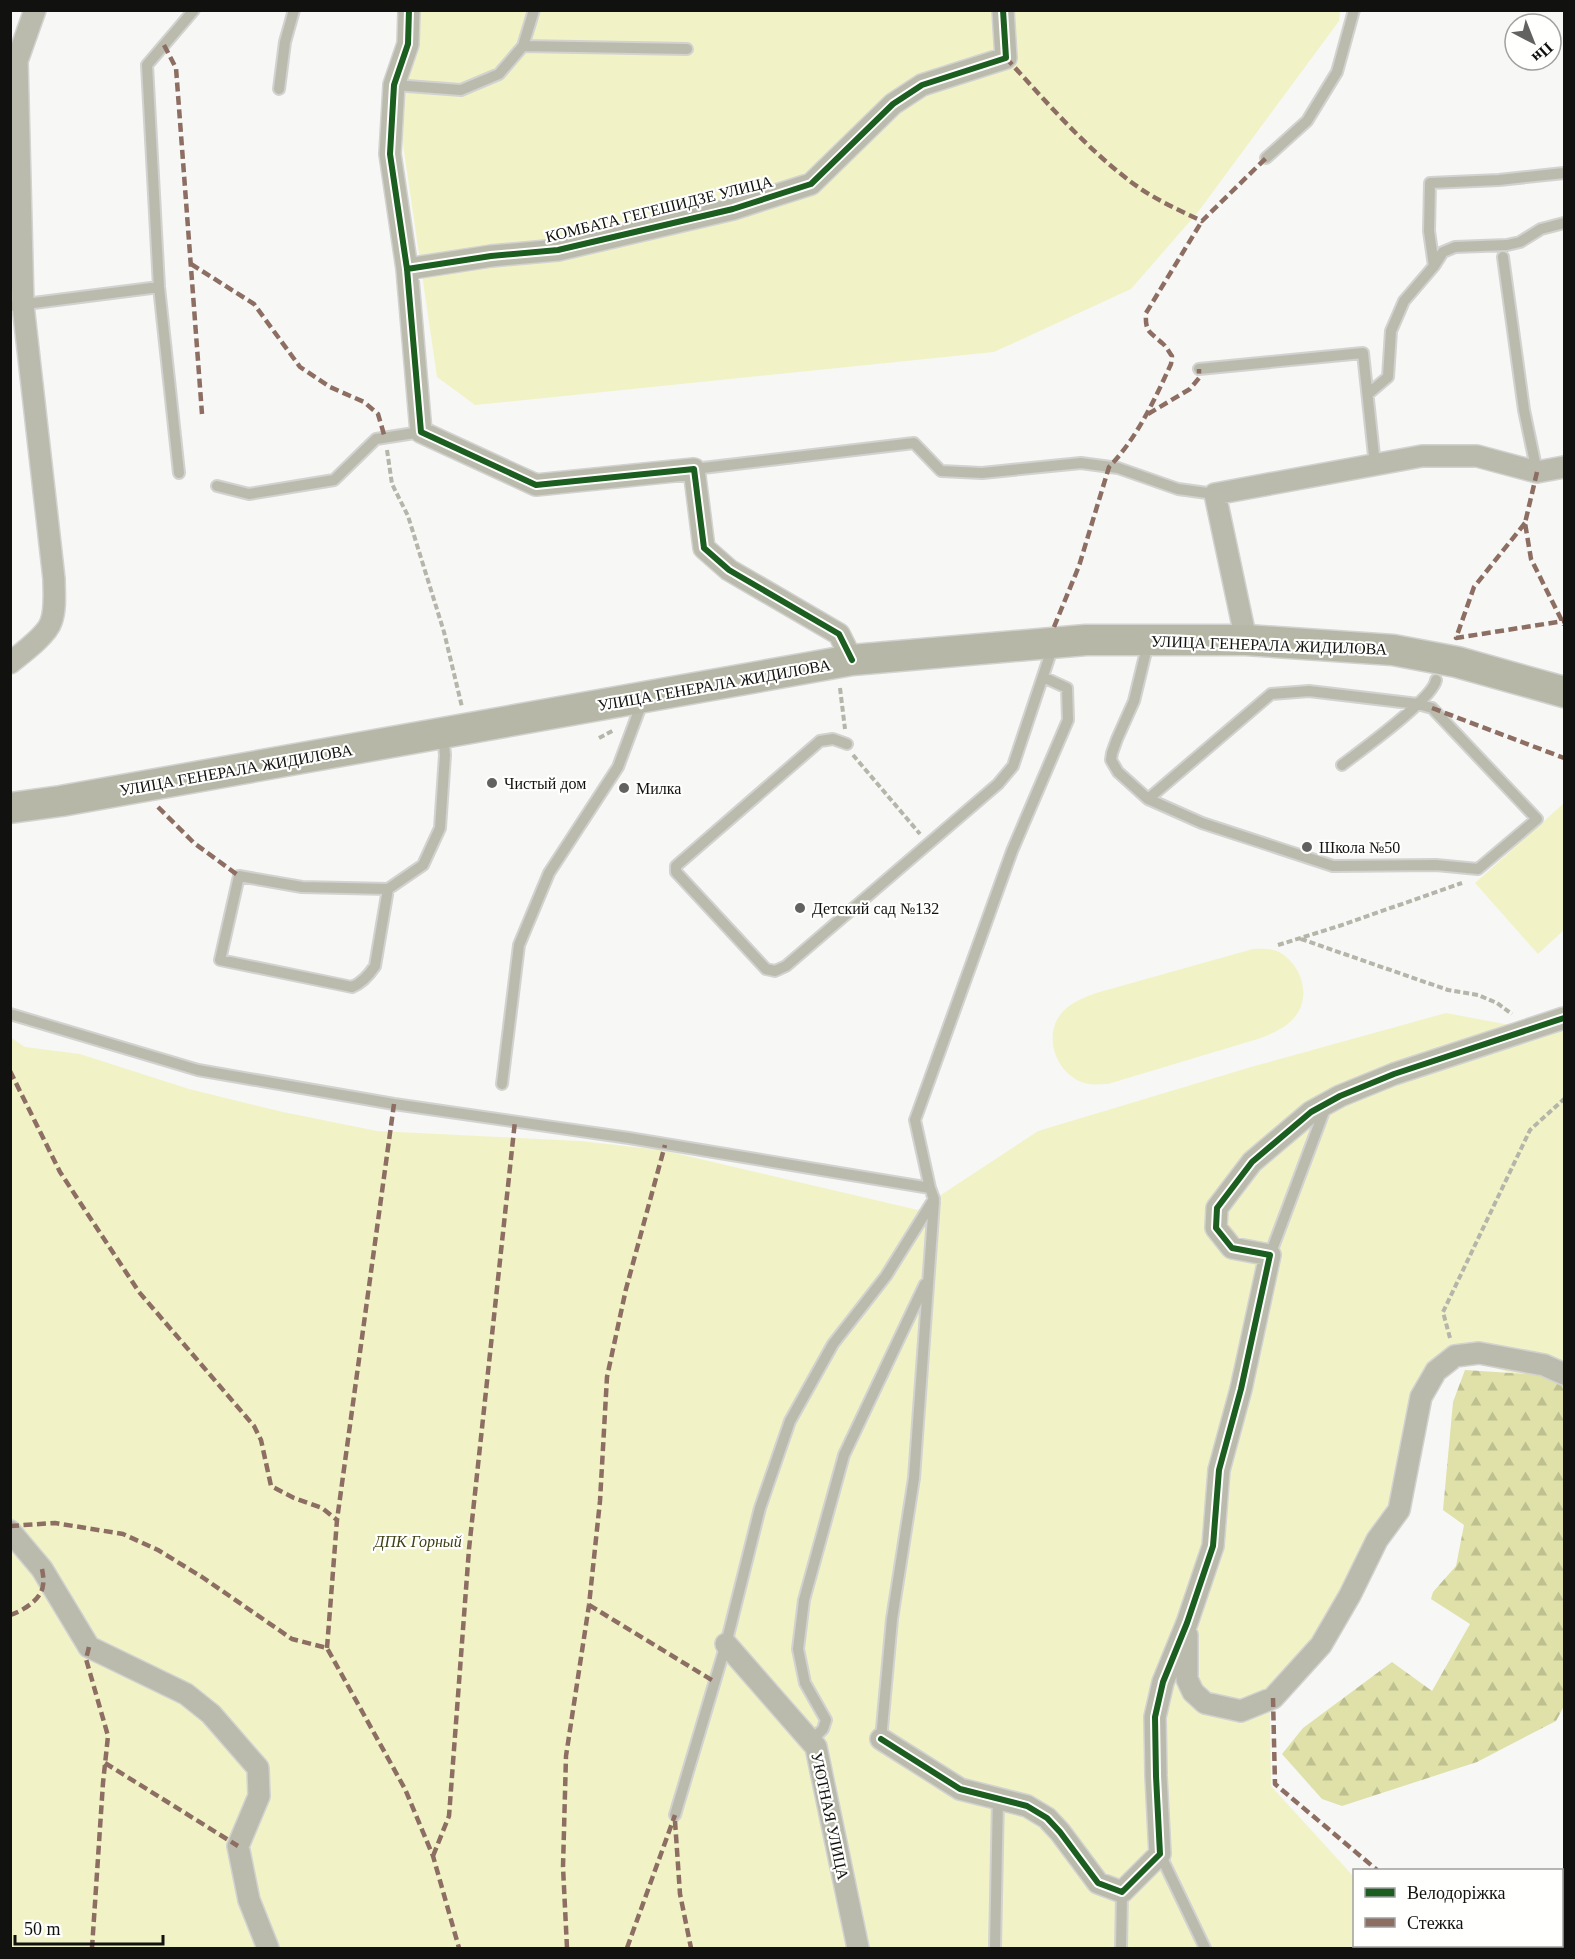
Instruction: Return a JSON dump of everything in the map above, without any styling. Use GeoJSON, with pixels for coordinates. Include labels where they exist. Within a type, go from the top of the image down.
{"type":"FeatureCollection","features":[{"type":"Feature","properties":{"kind":"main road","name":"УЛИЦА ГЕНЕРАЛА ЖИДИЛОВА"},"geometry":{"type":"LineString","coordinates":[[10,808],[443,734],[852,660],[1054,643],[1246,640],[1393,650],[1457,663],[1564,692]]}},
{"type":"Feature","properties":{"kind":"street"},"geometry":{"type":"LineString","coordinates":[[10,663],[48,628],[52,620],[54,579],[17,306],[17,61],[35,10]]}},
{"type":"Feature","properties":{"kind":"street"},"geometry":{"type":"LineString","coordinates":[[409,10],[408,44],[394,85],[390,154],[407,269],[421,432],[536,485],[694,469],[704,548],[729,570],[839,634],[852,660]]}},
{"type":"Feature","properties":{"kind":"street","name":"КОМБАТА ГЕГЕШИДЗЕ УЛИЦА"},"geometry":{"type":"LineString","coordinates":[[407,269],[491,256],[558,250],[733,209],[811,184],[893,104],[922,86],[1006,58],[1003,10]]}},
{"type":"Feature","properties":{"kind":"street"},"geometry":{"type":"LineString","coordinates":[[1246,640],[1215,494],[1422,456],[1477,456],[1537,472],[1564,467]]}},
{"type":"Feature","properties":{"kind":"street"},"geometry":{"type":"LineString","coordinates":[[881,1739],[960,1788],[1027,1806],[1047,1818],[1098,1883],[1122,1892],[1160,1854],[1155,1717],[1163,1682],[1187,1623],[1213,1546],[1219,1470],[1241,1389],[1270,1255],[1232,1248],[1216,1228],[1217,1208],[1252,1162],[1296,1123],[1327,1103],[1394,1074],[1564,1018]]}},
{"type":"Feature","properties":{"kind":"street"},"geometry":{"type":"LineString","coordinates":[[1187,1623],[1187,1678],[1193,1692],[1205,1703],[1241,1711],[1273,1698],[1321,1645],[1350,1595],[1377,1540],[1399,1510],[1421,1396],[1436,1371],[1455,1356],[1479,1353],[1544,1365],[1564,1374]]}},
{"type":"Feature","properties":{"kind":"street"},"geometry":{"type":"LineString","coordinates":[[10,1532],[42,1569],[89,1647],[186,1695],[211,1714],[258,1768],[259,1796],[238,1846],[249,1900],[268,1948]]}},
{"type":"Feature","properties":{"kind":"street","name":"УЮТНАЯ УЛИЦА"},"geometry":{"type":"LineString","coordinates":[[726,1644],[816,1747],[858,1948]]}},
{"type":"Feature","properties":{"kind":"lane"},"geometry":{"type":"LineString","coordinates":[[179,473],[159,287],[147,65],[194,10]]}},
{"type":"Feature","properties":{"kind":"lane"},"geometry":{"type":"LineString","coordinates":[[279,89],[285,42],[294,10]]}},
{"type":"Feature","properties":{"kind":"lane"},"geometry":{"type":"LineString","coordinates":[[394,85],[461,90],[499,74],[523,46],[534,10]]}},
{"type":"Feature","properties":{"kind":"lane"},"geometry":{"type":"LineString","coordinates":[[1266,158],[1307,121],[1337,72],[1354,10]]}},
{"type":"Feature","properties":{"kind":"lane"},"geometry":{"type":"LineString","coordinates":[[523,46],[687,49]]}},
{"type":"Feature","properties":{"kind":"lane"},"geometry":{"type":"LineString","coordinates":[[1434,266],[1429,231],[1430,183],[1499,180],[1564,173]]}},
{"type":"Feature","properties":{"kind":"lane"},"geometry":{"type":"LineString","coordinates":[[1368,394],[1388,377],[1391,332],[1404,301],[1443,252],[1455,247],[1520,242],[1541,229],[1564,223]]}},
{"type":"Feature","properties":{"kind":"lane"},"geometry":{"type":"LineString","coordinates":[[1503,257],[1524,410],[1537,472]]}},
{"type":"Feature","properties":{"kind":"lane"},"geometry":{"type":"LineString","coordinates":[[17,306],[159,287]]}},
{"type":"Feature","properties":{"kind":"lane"},"geometry":{"type":"LineString","coordinates":[[1199,369],[1363,354],[1375,465]]}},
{"type":"Feature","properties":{"kind":"lane"},"geometry":{"type":"LineString","coordinates":[[217,486],[249,494],[334,480],[376,439],[421,432]]}},
{"type":"Feature","properties":{"kind":"lane"},"geometry":{"type":"LineString","coordinates":[[694,469],[914,443],[941,471],[982,473],[1081,463],[1118,468],[1178,489],[1215,494]]}},
{"type":"Feature","properties":{"kind":"lane"},"geometry":{"type":"LineString","coordinates":[[1148,799],[1271,694],[1309,691],[1418,704],[1432,708],[1537,819],[1478,868],[1436,865],[1333,866],[1203,823],[1148,799],[1118,772],[1111,760],[1117,739],[1134,701],[1149,640]]}},
{"type":"Feature","properties":{"kind":"lane"},"geometry":{"type":"LineString","coordinates":[[846,744],[833,739],[820,741],[676,866],[676,872],[766,969],[775,971],[786,966],[998,784],[1013,766],[1054,643]]}},
{"type":"Feature","properties":{"kind":"lane"},"geometry":{"type":"LineString","coordinates":[[881,1739],[892,1619],[914,1478],[934,1199],[915,1120],[1012,851],[1068,720],[1067,688],[1043,677]]}},
{"type":"Feature","properties":{"kind":"lane"},"geometry":{"type":"LineString","coordinates":[[1342,765],[1418,704],[1435,685],[1436,680]]}},
{"type":"Feature","properties":{"kind":"lane"},"geometry":{"type":"LineString","coordinates":[[502,1084],[519,945],[549,873],[618,767],[644,697]]}},
{"type":"Feature","properties":{"kind":"lane"},"geometry":{"type":"LineString","coordinates":[[388,890],[375,966],[369,975],[352,987],[220,960],[239,876],[302,887],[388,890],[423,865],[440,828],[445,755],[443,734]]}},
{"type":"Feature","properties":{"kind":"lane"},"geometry":{"type":"LineString","coordinates":[[10,1014],[198,1070],[394,1104],[629,1138],[930,1188]]}},
{"type":"Feature","properties":{"kind":"lane"},"geometry":{"type":"LineString","coordinates":[[1270,1255],[1327,1103]]}},
{"type":"Feature","properties":{"kind":"lane"},"geometry":{"type":"LineString","coordinates":[[675,1815],[726,1644],[760,1508],[790,1421],[833,1344],[886,1276],[934,1199]]}},
{"type":"Feature","properties":{"kind":"lane"},"geometry":{"type":"LineString","coordinates":[[811,1741],[823,1729],[826,1720],[805,1683],[798,1649],[804,1600],[844,1455],[928,1276]]}},
{"type":"Feature","properties":{"kind":"lane"},"geometry":{"type":"LineString","coordinates":[[995,1948],[998,1798]]}},
{"type":"Feature","properties":{"kind":"lane"},"geometry":{"type":"LineString","coordinates":[[1160,1854],[1205,1948]]}},
{"type":"Feature","properties":{"kind":"lane"},"geometry":{"type":"LineString","coordinates":[[1121,1948],[1122,1892]]}},
{"type":"Feature","properties":{"kind":"path"},"geometry":{"type":"LineString","coordinates":[[385,438],[392,484],[408,516],[444,632],[464,712]]}},
{"type":"Feature","properties":{"kind":"path"},"geometry":{"type":"LineString","coordinates":[[840,688],[846,744],[849,750],[929,844]]}},
{"type":"Feature","properties":{"kind":"path"},"geometry":{"type":"LineString","coordinates":[[599,738],[614,730]]}},
{"type":"Feature","properties":{"kind":"path"},"geometry":{"type":"LineString","coordinates":[[1278,945],[1461,884]]}},
{"type":"Feature","properties":{"kind":"path"},"geometry":{"type":"LineString","coordinates":[[1301,939],[1448,990],[1478,995],[1497,1003],[1517,1017],[1526,1030]]}},
{"type":"Feature","properties":{"kind":"path"},"geometry":{"type":"LineString","coordinates":[[1455,1356],[1443,1312],[1530,1130],[1564,1100]]}},
{"type":"Feature","properties":{"kind":"green space"},"geometry":{"type":"Polygon","coordinates":[[[417,11],[1340,11],[1339,21],[1198,212],[1131,289],[994,352],[475,405],[437,377],[398,110],[417,11]]]}},
{"type":"Feature","properties":{"kind":"green space"},"geometry":{"type":"Polygon","coordinates":[[[1564,803],[1564,930],[1538,954],[1475,883],[1564,803]]]}},
{"type":"Feature","properties":{"kind":"green space"},"geometry":{"type":"Polygon","coordinates":[[[1253,949],[1274,950],[1286,957],[1293,964],[1302,982],[1302,1001],[1299,1011],[1282,1028],[1261,1038],[1108,1084],[1078,1081],[1069,1075],[1056,1057],[1053,1046],[1055,1025],[1064,1011],[1081,999],[1253,949]]]}},
{"type":"Feature","properties":{"kind":"green space","name":"ДПК Горный"},"geometry":{"type":"Polygon","coordinates":[[[1446,1013],[1547,1032],[1564,1025],[1564,1391],[1480,1363],[1460,1361],[1424,1397],[1401,1515],[1270,1710],[1271,1786],[1353,1876],[1353,1947],[1420,1948],[11,1948],[10,1037],[25,1047],[80,1054],[189,1089],[283,1112],[377,1131],[580,1141],[662,1150],[918,1210],[1038,1131],[1251,1067],[1446,1013]]]}},
{"type":"Feature","properties":{"kind":"green space"},"geometry":{"type":"Polygon","coordinates":[[[1465,1370],[1542,1375],[1564,1386],[1564,1706],[1556,1721],[1477,1762],[1342,1806],[1322,1799],[1282,1754],[1303,1728],[1392,1662],[1432,1691],[1470,1624],[1431,1599],[1433,1592],[1456,1566],[1464,1525],[1443,1510],[1453,1402],[1465,1370]]]}},
{"type":"Feature","properties":{"kind":"marked path"},"geometry":{"type":"LineString","coordinates":[[164,45],[176,68],[202,414]]}},
{"type":"Feature","properties":{"kind":"marked path"},"geometry":{"type":"LineString","coordinates":[[1006,58],[1063,120],[1109,164],[1135,185],[1172,207],[1202,221],[1266,158]]}},
{"type":"Feature","properties":{"kind":"marked path"},"geometry":{"type":"LineString","coordinates":[[1054,627],[1079,566],[1109,467],[1136,431],[1171,364],[1172,356],[1147,328],[1146,313],[1202,221]]}},
{"type":"Feature","properties":{"kind":"marked path"},"geometry":{"type":"LineString","coordinates":[[191,264],[254,304],[300,367],[330,387],[364,402],[378,414],[385,438]]}},
{"type":"Feature","properties":{"kind":"marked path"},"geometry":{"type":"LineString","coordinates":[[1148,414],[1190,389],[1199,378],[1199,369]]}},
{"type":"Feature","properties":{"kind":"marked path"},"geometry":{"type":"LineString","coordinates":[[1537,472],[1525,523],[1531,559],[1564,625]]}},
{"type":"Feature","properties":{"kind":"marked path"},"geometry":{"type":"LineString","coordinates":[[1525,523],[1474,587],[1456,638],[1564,621]]}},
{"type":"Feature","properties":{"kind":"marked path"},"geometry":{"type":"LineString","coordinates":[[1432,708],[1564,758]]}},
{"type":"Feature","properties":{"kind":"marked path"},"geometry":{"type":"LineString","coordinates":[[158,807],[194,843],[239,876]]}},
{"type":"Feature","properties":{"kind":"marked path"},"geometry":{"type":"LineString","coordinates":[[10,1071],[60,1172],[139,1292],[254,1426],[261,1440],[271,1486],[294,1498],[322,1508],[337,1520]]}},
{"type":"Feature","properties":{"kind":"marked path"},"geometry":{"type":"LineString","coordinates":[[327,1648],[337,1520],[394,1104]]}},
{"type":"Feature","properties":{"kind":"marked path"},"geometry":{"type":"LineString","coordinates":[[433,1856],[449,1816],[469,1549],[515,1121]]}},
{"type":"Feature","properties":{"kind":"marked path"},"geometry":{"type":"LineString","coordinates":[[567,1948],[563,1867],[566,1756],[589,1605],[600,1501],[607,1377],[626,1289],[665,1145]]}},
{"type":"Feature","properties":{"kind":"marked path"},"geometry":{"type":"LineString","coordinates":[[10,1526],[55,1523],[123,1534],[158,1550],[202,1577],[292,1639],[327,1648],[405,1789],[433,1856],[459,1948]]}},
{"type":"Feature","properties":{"kind":"marked path"},"geometry":{"type":"LineString","coordinates":[[10,1615],[36,1600],[42,1590],[42,1569]]}},
{"type":"Feature","properties":{"kind":"marked path"},"geometry":{"type":"LineString","coordinates":[[589,1605],[715,1682]]}},
{"type":"Feature","properties":{"kind":"marked path"},"geometry":{"type":"LineString","coordinates":[[89,1647],[86,1659],[108,1736],[92,1948]]}},
{"type":"Feature","properties":{"kind":"marked path"},"geometry":{"type":"LineString","coordinates":[[1273,1698],[1275,1784],[1376,1869]]}},
{"type":"Feature","properties":{"kind":"marked path"},"geometry":{"type":"LineString","coordinates":[[105,1763],[238,1846]]}},
{"type":"Feature","properties":{"kind":"marked path"},"geometry":{"type":"LineString","coordinates":[[627,1948],[675,1815]]}},
{"type":"Feature","properties":{"kind":"marked path"},"geometry":{"type":"LineString","coordinates":[[675,1821],[680,1894],[691,1948]]}},
{"type":"Feature","properties":{"kind":"cycle path"},"geometry":{"type":"LineString","coordinates":[[409,10],[408,44],[394,85],[390,154],[407,269],[421,432],[536,485],[694,469],[704,548],[729,570],[839,634],[852,660]]}},
{"type":"Feature","properties":{"kind":"cycle path"},"geometry":{"type":"LineString","coordinates":[[407,269],[491,256],[558,250],[733,209],[811,184],[893,104],[922,85],[1006,58],[1003,10]]}},
{"type":"Feature","properties":{"kind":"cycle path"},"geometry":{"type":"LineString","coordinates":[[881,1739],[960,1789],[1027,1806],[1047,1818],[1098,1883],[1122,1892],[1160,1854],[1155,1717],[1163,1682],[1187,1623],[1213,1546],[1219,1470],[1241,1389],[1270,1255],[1232,1248],[1216,1228],[1217,1208],[1252,1162],[1311,1112],[1340,1096],[1394,1074],[1564,1018]]}},
{"type":"Feature","properties":{"kind":"place","name":"Чистый дом"},"geometry":{"type":"Point","coordinates":[492,783]}},
{"type":"Feature","properties":{"kind":"place","name":"Милка"},"geometry":{"type":"Point","coordinates":[624,788]}},
{"type":"Feature","properties":{"kind":"place","name":"Школа №50"},"geometry":{"type":"Point","coordinates":[1307,847]}},
{"type":"Feature","properties":{"kind":"place","name":"Детский сад №132"},"geometry":{"type":"Point","coordinates":[800,908]}}]}
